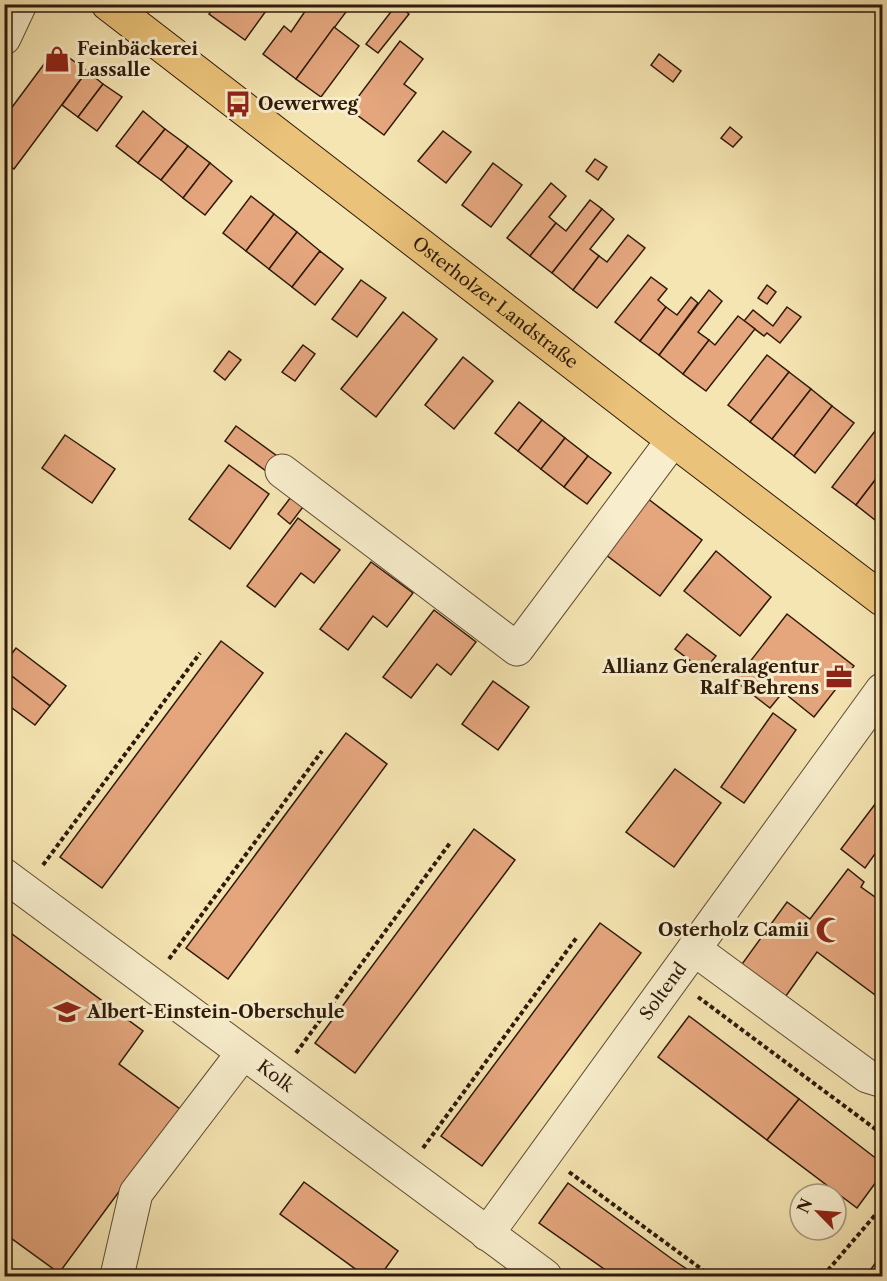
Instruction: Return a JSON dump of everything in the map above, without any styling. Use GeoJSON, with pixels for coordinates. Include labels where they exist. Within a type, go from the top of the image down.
{"type":"FeatureCollection","features":[{"type":"Feature","properties":{"kind":"main road","name":"Osterholzer Landstraße"},"geometry":{"type":"LineString","coordinates":[[108,4],[882,600]]}},
{"type":"Feature","properties":{"kind":"street"},"geometry":{"type":"LineString","coordinates":[[4,38],[20,4]]}},
{"type":"Feature","properties":{"kind":"street"},"geometry":{"type":"LineString","coordinates":[[282,471],[517,649],[673,440]]}},
{"type":"Feature","properties":{"kind":"street","name":"Soltend"},"geometry":{"type":"LineString","coordinates":[[487,1234],[882,690]]}},
{"type":"Feature","properties":{"kind":"street","name":"Kolk"},"geometry":{"type":"LineString","coordinates":[[15,883],[545,1276]]}},
{"type":"Feature","properties":{"kind":"street"},"geometry":{"type":"LineString","coordinates":[[694,949],[867,1076],[882,1079]]}},
{"type":"Feature","properties":{"kind":"street"},"geometry":{"type":"LineString","coordinates":[[117,1276],[136,1192],[243,1053]]}},
{"type":"Feature","properties":{"kind":"path"},"geometry":{"type":"LineString","coordinates":[[15,883],[200,653]]}},
{"type":"Feature","properties":{"kind":"path"},"geometry":{"type":"LineString","coordinates":[[151,984],[322,752]]}},
{"type":"Feature","properties":{"kind":"path"},"geometry":{"type":"LineString","coordinates":[[278,1078],[450,843]]}},
{"type":"Feature","properties":{"kind":"path"},"geometry":{"type":"LineString","coordinates":[[405,1172],[577,938]]}},
{"type":"Feature","properties":{"kind":"path"},"geometry":{"type":"LineString","coordinates":[[673,978],[882,1134]]}},
{"type":"Feature","properties":{"kind":"path"},"geometry":{"type":"LineString","coordinates":[[545,1155],[711,1276]]}},
{"type":"Feature","properties":{"kind":"path"},"geometry":{"type":"LineString","coordinates":[[823,1276],[882,1207]]}},
{"type":"Feature","properties":{"kind":"building"},"geometry":{"type":"Polygon","coordinates":[[[216,4],[271,4],[245,40],[209,14],[216,4]]]}},
{"type":"Feature","properties":{"kind":"building"},"geometry":{"type":"Polygon","coordinates":[[[310,4],[344,4],[349,8],[296,79],[263,54],[284,26],[291,32],[310,4]]]}},
{"type":"Feature","properties":{"kind":"building"},"geometry":{"type":"Polygon","coordinates":[[[397,4],[409,14],[378,53],[366,44],[397,4]]]}},
{"type":"Feature","properties":{"kind":"building"},"geometry":{"type":"Polygon","coordinates":[[[334,27],[359,46],[321,97],[296,79],[334,27]]]}},
{"type":"Feature","properties":{"kind":"building"},"geometry":{"type":"Polygon","coordinates":[[[400,41],[423,59],[404,84],[416,93],[384,135],[349,109],[400,41]]]}},
{"type":"Feature","properties":{"kind":"building"},"geometry":{"type":"Polygon","coordinates":[[[56,48],[87,71],[14,169],[4,162],[4,118],[56,48]]]}},
{"type":"Feature","properties":{"kind":"building"},"geometry":{"type":"Polygon","coordinates":[[[659,54],[681,71],[673,82],[651,65],[659,54]]]}},
{"type":"Feature","properties":{"kind":"building"},"geometry":{"type":"Polygon","coordinates":[[[87,71],[103,84],[78,117],[62,105],[87,71]]]}},
{"type":"Feature","properties":{"kind":"building"},"geometry":{"type":"Polygon","coordinates":[[[103,84],[122,97],[97,131],[78,117],[103,84]]]}},
{"type":"Feature","properties":{"kind":"building"},"geometry":{"type":"Polygon","coordinates":[[[143,111],[165,129],[138,163],[116,146],[143,111]]]}},
{"type":"Feature","properties":{"kind":"building"},"geometry":{"type":"Polygon","coordinates":[[[730,127],[742,137],[733,147],[721,138],[730,127]]]}},
{"type":"Feature","properties":{"kind":"building"},"geometry":{"type":"Polygon","coordinates":[[[165,129],[188,146],[161,180],[138,163],[165,129]]]}},
{"type":"Feature","properties":{"kind":"building"},"geometry":{"type":"Polygon","coordinates":[[[443,131],[471,152],[446,183],[418,161],[443,131]]]}},
{"type":"Feature","properties":{"kind":"building"},"geometry":{"type":"Polygon","coordinates":[[[188,146],[210,163],[183,198],[161,180],[188,146]]]}},
{"type":"Feature","properties":{"kind":"building"},"geometry":{"type":"Polygon","coordinates":[[[595,159],[607,167],[598,180],[586,171],[595,159]]]}},
{"type":"Feature","properties":{"kind":"building"},"geometry":{"type":"Polygon","coordinates":[[[210,163],[232,181],[205,215],[183,198],[210,163]]]}},
{"type":"Feature","properties":{"kind":"building"},"geometry":{"type":"Polygon","coordinates":[[[493,163],[522,185],[491,227],[462,205],[493,163]]]}},
{"type":"Feature","properties":{"kind":"building"},"geometry":{"type":"Polygon","coordinates":[[[551,183],[566,196],[549,217],[556,223],[530,256],[507,238],[551,183]]]}},
{"type":"Feature","properties":{"kind":"building"},"geometry":{"type":"Polygon","coordinates":[[[251,196],[274,214],[246,251],[223,233],[251,196]]]}},
{"type":"Feature","properties":{"kind":"building"},"geometry":{"type":"Polygon","coordinates":[[[590,200],[602,209],[552,273],[530,256],[556,223],[566,231],[590,200]]]}},
{"type":"Feature","properties":{"kind":"building"},"geometry":{"type":"Polygon","coordinates":[[[602,209],[614,219],[590,249],[599,256],[573,290],[552,273],[602,209]]]}},
{"type":"Feature","properties":{"kind":"building"},"geometry":{"type":"Polygon","coordinates":[[[274,214],[297,232],[269,269],[246,251],[274,214]]]}},
{"type":"Feature","properties":{"kind":"building"},"geometry":{"type":"Polygon","coordinates":[[[297,232],[320,251],[292,287],[269,269],[297,232]]]}},
{"type":"Feature","properties":{"kind":"building"},"geometry":{"type":"Polygon","coordinates":[[[628,235],[645,248],[597,308],[573,290],[599,256],[607,262],[628,235]]]}},
{"type":"Feature","properties":{"kind":"building"},"geometry":{"type":"Polygon","coordinates":[[[320,251],[343,269],[315,305],[292,287],[320,251]]]}},
{"type":"Feature","properties":{"kind":"building"},"geometry":{"type":"Polygon","coordinates":[[[651,277],[667,289],[658,300],[666,307],[640,341],[615,322],[651,277]]]}},
{"type":"Feature","properties":{"kind":"building"},"geometry":{"type":"Polygon","coordinates":[[[361,280],[386,298],[357,337],[332,319],[361,280]]]}},
{"type":"Feature","properties":{"kind":"building"},"geometry":{"type":"Polygon","coordinates":[[[767,285],[776,292],[767,304],[758,298],[767,285]]]}},
{"type":"Feature","properties":{"kind":"building"},"geometry":{"type":"Polygon","coordinates":[[[709,290],[722,301],[698,332],[709,340],[683,374],[659,355],[709,290]]]}},
{"type":"Feature","properties":{"kind":"building"},"geometry":{"type":"Polygon","coordinates":[[[691,297],[698,303],[659,355],[640,341],[666,307],[677,315],[691,297]]]}},
{"type":"Feature","properties":{"kind":"building"},"geometry":{"type":"Polygon","coordinates":[[[787,307],[801,317],[780,343],[767,333],[764,336],[744,321],[753,310],[773,326],[787,307]]]}},
{"type":"Feature","properties":{"kind":"building"},"geometry":{"type":"Polygon","coordinates":[[[403,312],[437,339],[376,417],[341,389],[403,312]]]}},
{"type":"Feature","properties":{"kind":"building"},"geometry":{"type":"Polygon","coordinates":[[[738,316],[755,329],[706,391],[683,374],[709,340],[715,345],[738,316]]]}},
{"type":"Feature","properties":{"kind":"building"},"geometry":{"type":"Polygon","coordinates":[[[303,345],[315,354],[295,381],[282,372],[303,345]]]}},
{"type":"Feature","properties":{"kind":"building"},"geometry":{"type":"Polygon","coordinates":[[[229,351],[241,360],[225,380],[214,371],[229,351]]]}},
{"type":"Feature","properties":{"kind":"building"},"geometry":{"type":"Polygon","coordinates":[[[767,355],[789,372],[750,422],[728,405],[767,355]]]}},
{"type":"Feature","properties":{"kind":"building"},"geometry":{"type":"Polygon","coordinates":[[[463,357],[493,381],[454,429],[425,405],[463,357]]]}},
{"type":"Feature","properties":{"kind":"building"},"geometry":{"type":"Polygon","coordinates":[[[789,372],[811,389],[772,439],[750,422],[789,372]]]}},
{"type":"Feature","properties":{"kind":"building"},"geometry":{"type":"Polygon","coordinates":[[[811,389],[832,406],[794,456],[772,439],[811,389]]]}},
{"type":"Feature","properties":{"kind":"building"},"geometry":{"type":"Polygon","coordinates":[[[519,402],[542,420],[518,451],[495,433],[519,402]]]}},
{"type":"Feature","properties":{"kind":"building"},"geometry":{"type":"Polygon","coordinates":[[[832,406],[854,423],[815,473],[794,456],[832,406]]]}},
{"type":"Feature","properties":{"kind":"building"},"geometry":{"type":"Polygon","coordinates":[[[542,420],[565,438],[541,469],[518,451],[542,420]]]}},
{"type":"Feature","properties":{"kind":"building"},"geometry":{"type":"Polygon","coordinates":[[[236,426],[277,456],[266,471],[225,441],[236,426]]]}},
{"type":"Feature","properties":{"kind":"building"},"geometry":{"type":"Polygon","coordinates":[[[875,431],[882,437],[882,471],[856,505],[832,487],[875,431]]]}},
{"type":"Feature","properties":{"kind":"building"},"geometry":{"type":"Polygon","coordinates":[[[65,435],[115,469],[92,503],[42,468],[65,435]]]}},
{"type":"Feature","properties":{"kind":"building"},"geometry":{"type":"Polygon","coordinates":[[[565,438],[588,456],[564,487],[541,469],[565,438]]]}},
{"type":"Feature","properties":{"kind":"building"},"geometry":{"type":"Polygon","coordinates":[[[588,456],[611,473],[587,504],[564,487],[588,456]]]}},
{"type":"Feature","properties":{"kind":"building"},"geometry":{"type":"Polygon","coordinates":[[[229,465],[269,494],[230,549],[189,519],[229,465]]]}},
{"type":"Feature","properties":{"kind":"building"},"geometry":{"type":"Polygon","coordinates":[[[882,471],[882,521],[880,524],[856,505],[882,471]]]}},
{"type":"Feature","properties":{"kind":"building"},"geometry":{"type":"Polygon","coordinates":[[[294,493],[306,503],[290,524],[278,514],[294,493]]]}},
{"type":"Feature","properties":{"kind":"building"},"geometry":{"type":"Polygon","coordinates":[[[643,495],[702,540],[660,596],[601,551],[643,495]]]}},
{"type":"Feature","properties":{"kind":"building"},"geometry":{"type":"Polygon","coordinates":[[[298,518],[340,550],[314,583],[301,573],[275,607],[247,586],[298,518]]]}},
{"type":"Feature","properties":{"kind":"building"},"geometry":{"type":"Polygon","coordinates":[[[716,551],[771,597],[740,636],[684,591],[716,551]]]}},
{"type":"Feature","properties":{"kind":"building"},"geometry":{"type":"Polygon","coordinates":[[[371,562],[413,593],[387,627],[373,616],[348,650],[320,629],[371,562]]]}},
{"type":"Feature","properties":{"kind":"building"},"geometry":{"type":"Polygon","coordinates":[[[434,610],[476,642],[451,675],[437,664],[411,698],[383,677],[434,610]]]}},
{"type":"Feature","properties":{"kind":"building"},"geometry":{"type":"Polygon","coordinates":[[[787,614],[854,666],[814,717],[783,692],[770,708],[735,681],[787,614]]]}},
{"type":"Feature","properties":{"kind":"building"},"geometry":{"type":"Polygon","coordinates":[[[687,634],[716,656],[704,671],[675,649],[687,634]]]}},
{"type":"Feature","properties":{"kind":"building"},"geometry":{"type":"Polygon","coordinates":[[[221,641],[263,673],[102,888],[60,857],[221,641]]]}},
{"type":"Feature","properties":{"kind":"building"},"geometry":{"type":"Polygon","coordinates":[[[16,648],[66,686],[50,706],[4,670],[4,664],[16,648]]]}},
{"type":"Feature","properties":{"kind":"building"},"geometry":{"type":"Polygon","coordinates":[[[4,670],[50,706],[35,725],[4,702],[4,670]]]}},
{"type":"Feature","properties":{"kind":"building"},"geometry":{"type":"Polygon","coordinates":[[[493,681],[529,707],[498,750],[462,724],[493,681]]]}},
{"type":"Feature","properties":{"kind":"building"},"geometry":{"type":"Polygon","coordinates":[[[773,713],[796,730],[744,803],[721,787],[773,713]]]}},
{"type":"Feature","properties":{"kind":"building"},"geometry":{"type":"Polygon","coordinates":[[[346,733],[387,764],[228,979],[186,948],[346,733]]]}},
{"type":"Feature","properties":{"kind":"building"},"geometry":{"type":"Polygon","coordinates":[[[675,769],[721,803],[674,867],[626,832],[675,769]]]}},
{"type":"Feature","properties":{"kind":"building"},"geometry":{"type":"Polygon","coordinates":[[[882,795],[882,844],[865,868],[841,849],[882,795]]]}},
{"type":"Feature","properties":{"kind":"building"},"geometry":{"type":"Polygon","coordinates":[[[474,829],[515,860],[355,1073],[315,1043],[474,829]]]}},
{"type":"Feature","properties":{"kind":"building"},"geometry":{"type":"Polygon","coordinates":[[[848,869],[864,882],[861,887],[882,902],[882,1000],[817,952],[781,1003],[737,971],[787,902],[810,919],[848,869]]]}},
{"type":"Feature","properties":{"kind":"building"},"geometry":{"type":"Polygon","coordinates":[[[600,923],[641,953],[482,1166],[441,1136],[600,923]]]}},
{"type":"Feature","properties":{"kind":"building"},"geometry":{"type":"Polygon","coordinates":[[[4,928],[143,1031],[119,1064],[180,1109],[59,1273],[4,1233],[4,928]]]}},
{"type":"Feature","properties":{"kind":"building"},"geometry":{"type":"Polygon","coordinates":[[[689,1016],[799,1099],[767,1140],[658,1057],[689,1016]]]}},
{"type":"Feature","properties":{"kind":"building"},"geometry":{"type":"Polygon","coordinates":[[[799,1099],[882,1163],[882,1174],[857,1208],[848,1201],[848,1182],[823,1182],[767,1140],[799,1099]]]}},
{"type":"Feature","properties":{"kind":"building"},"geometry":{"type":"Polygon","coordinates":[[[304,1182],[398,1251],[380,1276],[365,1276],[280,1214],[304,1182]]]}},
{"type":"Feature","properties":{"kind":"building"},"geometry":{"type":"Polygon","coordinates":[[[568,1183],[697,1276],[614,1276],[539,1223],[568,1183]]]}},
{"type":"Feature","properties":{"kind":"building"},"geometry":{"type":"Polygon","coordinates":[[[882,1254],[882,1276],[866,1276],[882,1254]]]}},
{"type":"Feature","properties":{"kind":"place","name":"Feinbäckerei Lassalle"},"geometry":{"type":"Point","coordinates":[57,59]}},
{"type":"Feature","properties":{"kind":"place","name":"Oewerweg"},"geometry":{"type":"Point","coordinates":[238,104]}},
{"type":"Feature","properties":{"kind":"place","name":"Allianz Generalagentur Ralf Behrens"},"geometry":{"type":"Point","coordinates":[839,677]}},
{"type":"Feature","properties":{"kind":"place","name":"Osterholz Camii"},"geometry":{"type":"Point","coordinates":[829,930]}},
{"type":"Feature","properties":{"kind":"place","name":"Albert-Einstein-Oberschule"},"geometry":{"type":"Point","coordinates":[67,1012]}}]}
